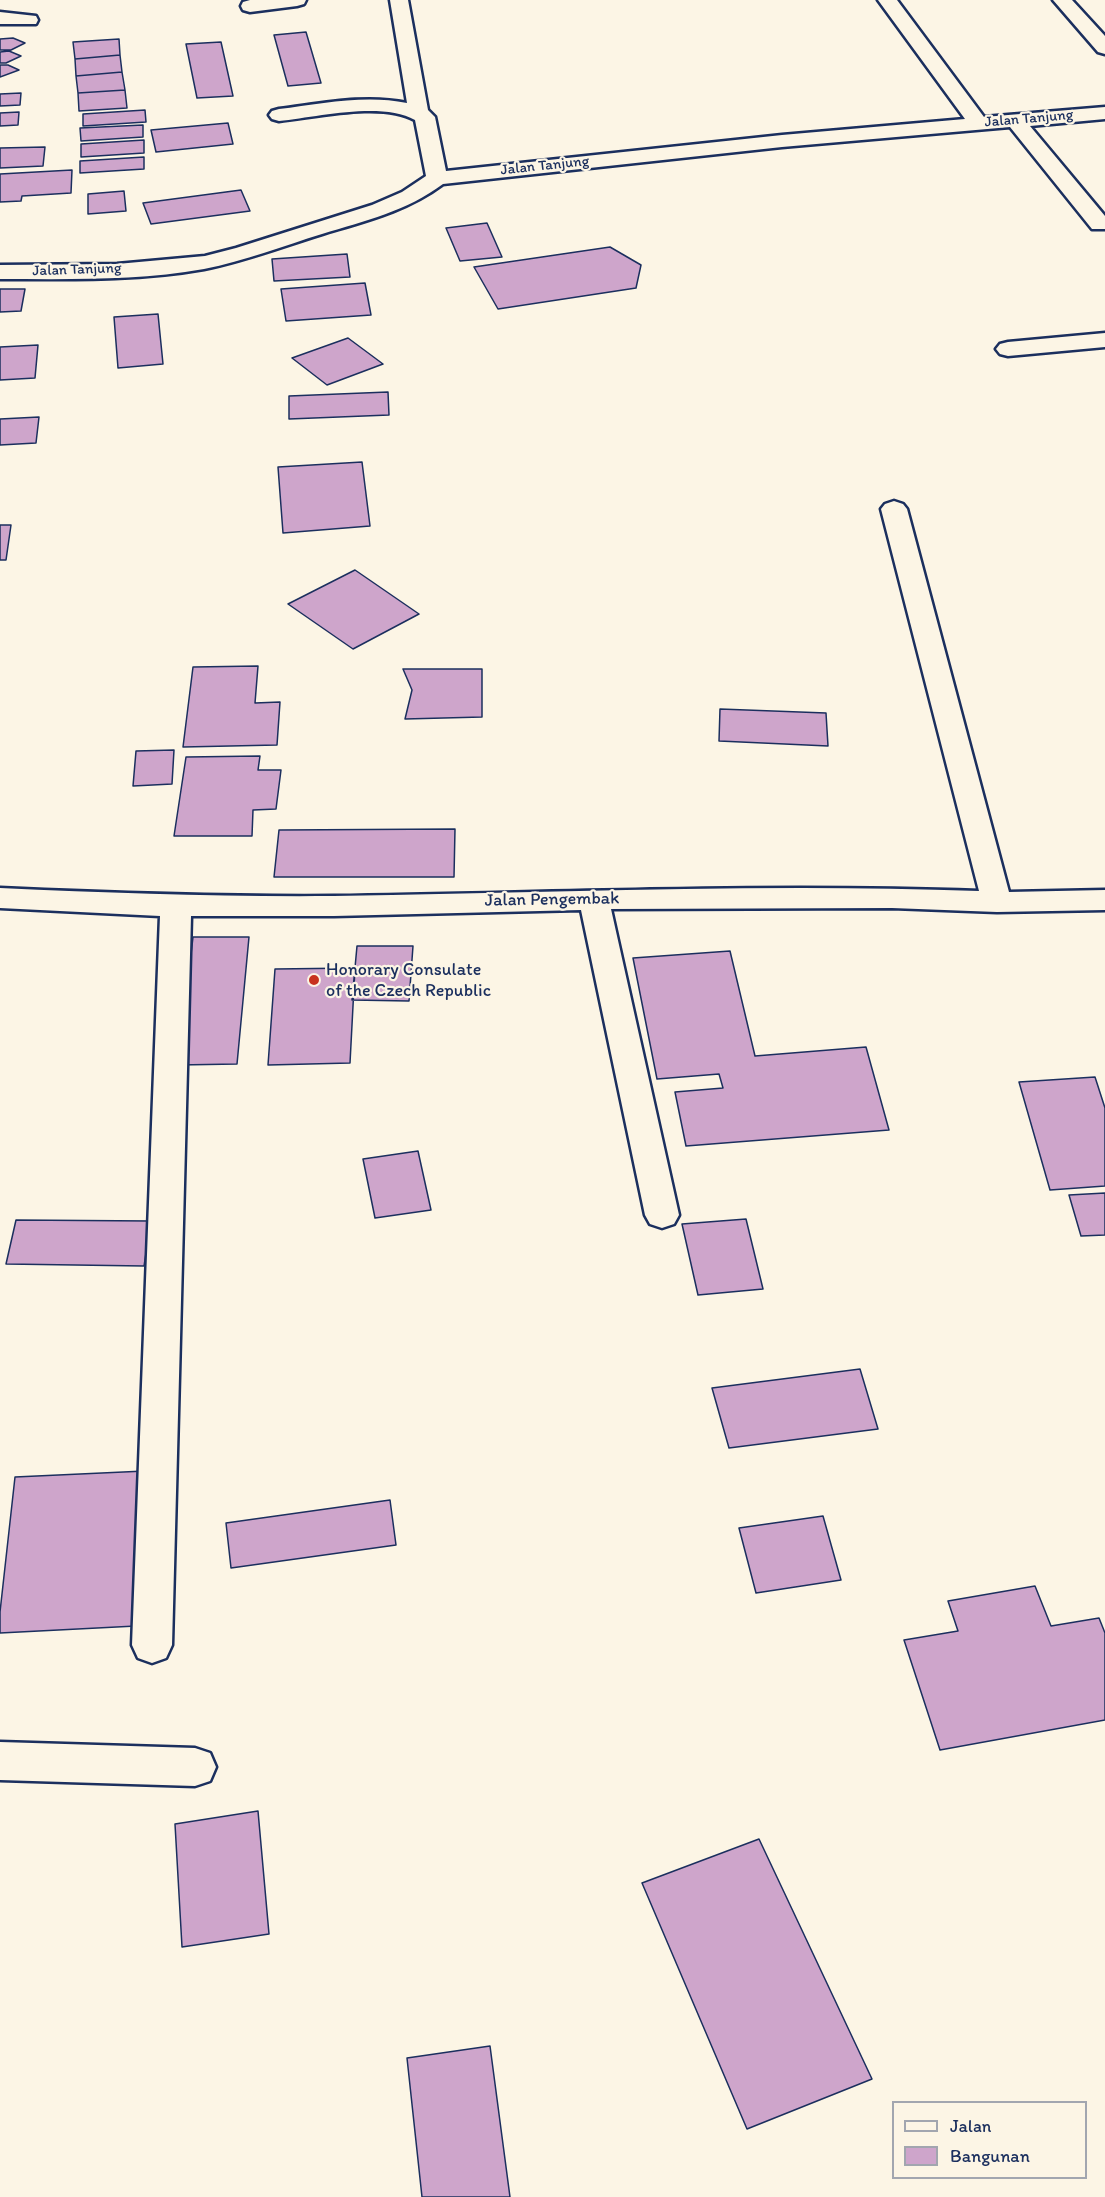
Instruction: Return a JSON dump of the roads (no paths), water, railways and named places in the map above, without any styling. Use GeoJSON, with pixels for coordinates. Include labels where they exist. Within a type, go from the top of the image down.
{"type":"FeatureCollection","features":[{"type":"Feature","properties":{"kind":"street"},"geometry":{"type":"LineString","coordinates":[[250,6],[297,0]]}},
{"type":"Feature","properties":{"kind":"street"},"geometry":{"type":"LineString","coordinates":[[399,0],[418,111]]}},
{"type":"Feature","properties":{"kind":"street"},"geometry":{"type":"LineString","coordinates":[[887,0],[978,123]]}},
{"type":"Feature","properties":{"kind":"street"},"geometry":{"type":"LineString","coordinates":[[1062,0],[1105,48]]}},
{"type":"Feature","properties":{"kind":"street"},"geometry":{"type":"LineString","coordinates":[[0,18],[29,20]]}},
{"type":"Feature","properties":{"kind":"street"},"geometry":{"type":"LineString","coordinates":[[279,115],[391,105],[418,111],[424,117],[437,178]]}},
{"type":"Feature","properties":{"kind":"street","name":"Jalan Tanjung"},"geometry":{"type":"LineString","coordinates":[[0,272],[121,269],[187,264],[234,255],[387,207],[419,193],[437,178],[782,141],[1105,112]]}},
{"type":"Feature","properties":{"kind":"street"},"geometry":{"type":"LineString","coordinates":[[1016,120],[1100,224]]}},
{"type":"Feature","properties":{"kind":"street"},"geometry":{"type":"LineString","coordinates":[[1008,349],[1105,340]]}},
{"type":"Feature","properties":{"kind":"street"},"geometry":{"type":"LineString","coordinates":[[894,509],[998,902]]}},
{"type":"Feature","properties":{"kind":"street","name":"Jalan Pengembak"},"geometry":{"type":"LineString","coordinates":[[0,898],[176,906],[334,906],[594,899],[892,898],[998,902],[1105,900]]}},
{"type":"Feature","properties":{"kind":"street"},"geometry":{"type":"LineString","coordinates":[[594,899],[662,1215]]}},
{"type":"Feature","properties":{"kind":"street"},"geometry":{"type":"LineString","coordinates":[[152,1644],[176,906]]}},
{"type":"Feature","properties":{"kind":"street"},"geometry":{"type":"LineString","coordinates":[[0,1761],[195,1767]]}},
{"type":"Feature","properties":{"kind":"place","name":"Honorary Consulate of the Czech Republic"},"geometry":{"type":"Point","coordinates":[314,980]}}]}
